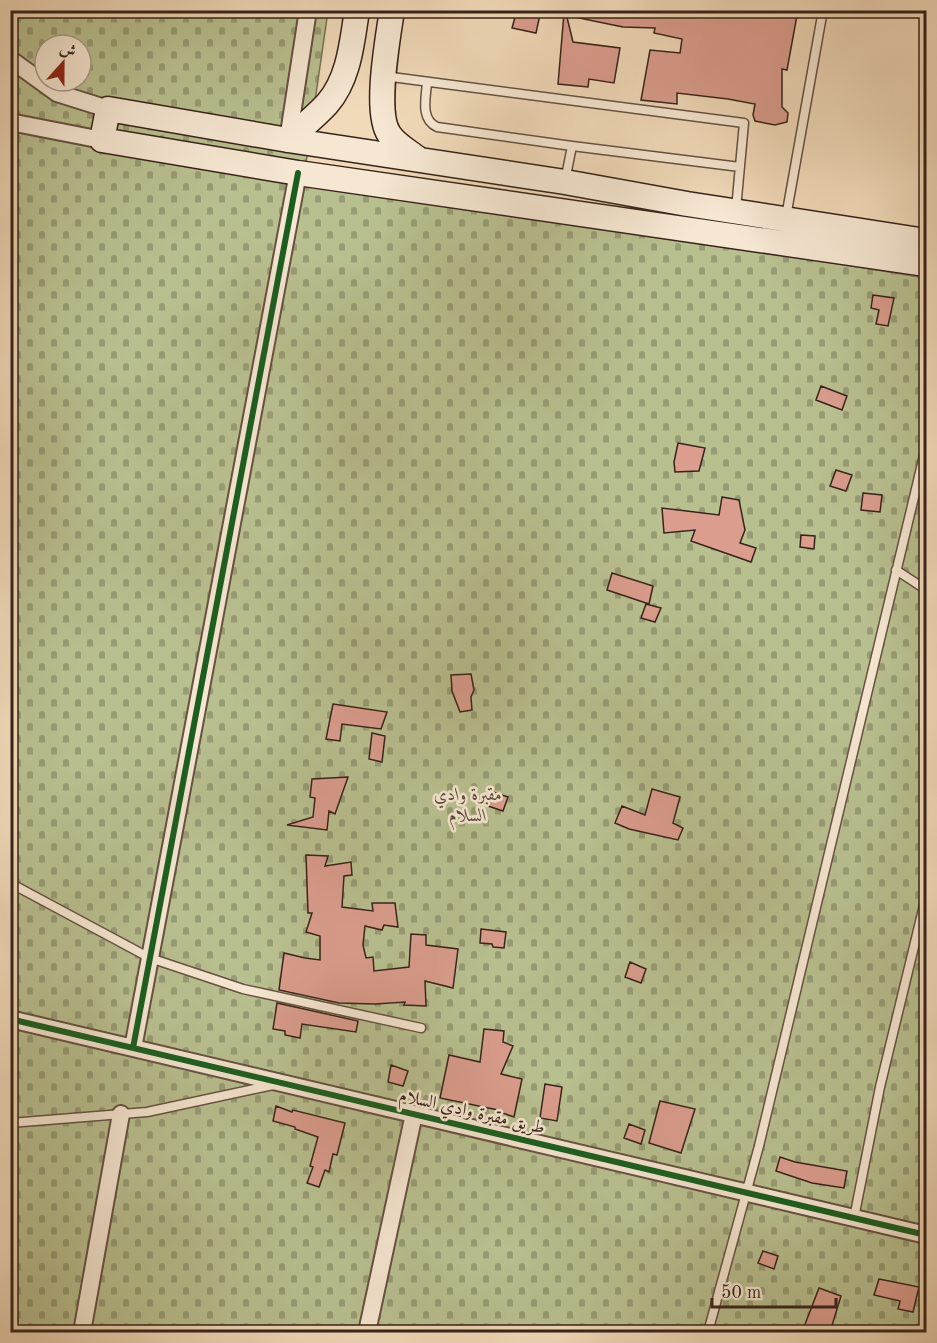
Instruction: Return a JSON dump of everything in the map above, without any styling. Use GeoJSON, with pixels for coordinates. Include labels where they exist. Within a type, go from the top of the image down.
{"type":"FeatureCollection","features":[{"type":"Feature","properties":{"kind":"main road"},"geometry":{"type":"LineString","coordinates":[[288,140],[327,104],[337,90],[349,61],[357,10]]}},
{"type":"Feature","properties":{"kind":"main road"},"geometry":{"type":"LineString","coordinates":[[392,10],[384,76],[383,120],[388,134],[417,158]]}},
{"type":"Feature","properties":{"kind":"main road"},"geometry":{"type":"LineString","coordinates":[[927,241],[736,212],[417,158],[288,140],[108,109],[102,140],[298,173],[927,264]]}},
{"type":"Feature","properties":{"kind":"street"},"geometry":{"type":"LineString","coordinates":[[288,140],[308,10]]}},
{"type":"Feature","properties":{"kind":"street"},"geometry":{"type":"LineString","coordinates":[[10,59],[57,93],[108,109]]}},
{"type":"Feature","properties":{"kind":"street"},"geometry":{"type":"LineString","coordinates":[[10,122],[102,140]]}},
{"type":"Feature","properties":{"kind":"street"},"geometry":{"type":"LineString","coordinates":[[133,1048],[298,173]]}},
{"type":"Feature","properties":{"kind":"street","name":"طريق مقبرة وادي السلام"},"geometry":{"type":"LineString","coordinates":[[10,1019],[927,1235]]}},
{"type":"Feature","properties":{"kind":"street"},"geometry":{"type":"LineString","coordinates":[[82,1332],[121,1114]]}},
{"type":"Feature","properties":{"kind":"street"},"geometry":{"type":"LineString","coordinates":[[367,1332],[414,1114]]}},
{"type":"Feature","properties":{"kind":"lane"},"geometry":{"type":"LineString","coordinates":[[786,219],[823,10]]}},
{"type":"Feature","properties":{"kind":"lane"},"geometry":{"type":"LineString","coordinates":[[384,76],[744,123],[736,212]]}},
{"type":"Feature","properties":{"kind":"lane"},"geometry":{"type":"LineString","coordinates":[[427,82],[426,116],[430,123],[437,127],[740,166]]}},
{"type":"Feature","properties":{"kind":"lane"},"geometry":{"type":"LineString","coordinates":[[565,182],[572,146]]}},
{"type":"Feature","properties":{"kind":"lane"},"geometry":{"type":"LineString","coordinates":[[708,1332],[747,1193],[927,447]]}},
{"type":"Feature","properties":{"kind":"lane"},"geometry":{"type":"LineString","coordinates":[[896,570],[927,592]]}},
{"type":"Feature","properties":{"kind":"lane"},"geometry":{"type":"LineString","coordinates":[[10,884],[150,958],[243,989],[421,1028]]}},
{"type":"Feature","properties":{"kind":"lane"},"geometry":{"type":"LineString","coordinates":[[854,1218],[880,1088],[927,897]]}},
{"type":"Feature","properties":{"kind":"lane"},"geometry":{"type":"LineString","coordinates":[[10,1123],[147,1112],[282,1083]]}},
{"type":"Feature","properties":{"kind":"green space","name":"مقبرة وادي السلام"},"geometry":{"type":"Polygon","coordinates":[[[10,11],[328,11],[304,177],[926,278],[926,1332],[11,1332],[10,11]]]}},
{"type":"Feature","properties":{"kind":"building"},"geometry":{"type":"Polygon","coordinates":[[[517,10],[541,10],[536,33],[512,28],[517,10]]]}},
{"type":"Feature","properties":{"kind":"building"},"geometry":{"type":"Polygon","coordinates":[[[575,10],[754,10],[771,13],[771,10],[798,10],[787,70],[782,69],[782,107],[788,113],[787,122],[775,125],[755,121],[753,115],[755,104],[728,99],[677,93],[677,104],[641,100],[650,50],[680,53],[682,39],[654,33],[655,28],[623,27],[574,17],[575,10]]]}},
{"type":"Feature","properties":{"kind":"building"},"geometry":{"type":"Polygon","coordinates":[[[564,13],[566,13],[573,42],[620,48],[614,83],[589,79],[588,87],[558,84],[564,13]]]}},
{"type":"Feature","properties":{"kind":"building"},"geometry":{"type":"Polygon","coordinates":[[[873,295],[894,298],[888,326],[876,324],[879,310],[871,308],[873,295]]]}},
{"type":"Feature","properties":{"kind":"building"},"geometry":{"type":"Polygon","coordinates":[[[821,386],[847,396],[842,410],[816,400],[821,386]]]}},
{"type":"Feature","properties":{"kind":"building"},"geometry":{"type":"Polygon","coordinates":[[[678,443],[705,448],[699,471],[675,472],[674,462],[678,443]]]}},
{"type":"Feature","properties":{"kind":"building"},"geometry":{"type":"Polygon","coordinates":[[[836,470],[852,475],[846,491],[830,486],[836,470]]]}},
{"type":"Feature","properties":{"kind":"building"},"geometry":{"type":"Polygon","coordinates":[[[863,493],[882,495],[880,512],[861,510],[863,493]]]}},
{"type":"Feature","properties":{"kind":"building"},"geometry":{"type":"Polygon","coordinates":[[[722,497],[739,500],[745,530],[740,543],[756,548],[751,562],[691,541],[695,530],[664,533],[662,508],[719,515],[722,497]]]}},
{"type":"Feature","properties":{"kind":"building"},"geometry":{"type":"Polygon","coordinates":[[[801,535],[815,536],[814,549],[800,547],[801,535]]]}},
{"type":"Feature","properties":{"kind":"building"},"geometry":{"type":"Polygon","coordinates":[[[612,573],[653,586],[649,604],[607,590],[612,573]]]}},
{"type":"Feature","properties":{"kind":"building"},"geometry":{"type":"Polygon","coordinates":[[[646,604],[661,608],[655,622],[641,618],[646,604]]]}},
{"type":"Feature","properties":{"kind":"building"},"geometry":{"type":"Polygon","coordinates":[[[471,674],[474,690],[471,697],[472,710],[460,712],[452,691],[451,675],[471,674]]]}},
{"type":"Feature","properties":{"kind":"building"},"geometry":{"type":"Polygon","coordinates":[[[333,704],[387,712],[381,729],[342,724],[340,741],[326,739],[333,704]]]}},
{"type":"Feature","properties":{"kind":"building"},"geometry":{"type":"Polygon","coordinates":[[[372,733],[385,736],[382,762],[369,759],[372,733]]]}},
{"type":"Feature","properties":{"kind":"building"},"geometry":{"type":"Polygon","coordinates":[[[348,777],[335,814],[329,811],[327,830],[287,825],[313,817],[315,798],[310,797],[312,779],[348,777]]]}},
{"type":"Feature","properties":{"kind":"building"},"geometry":{"type":"Polygon","coordinates":[[[652,789],[680,797],[673,823],[683,828],[678,840],[629,829],[615,823],[622,806],[645,815],[652,789]]]}},
{"type":"Feature","properties":{"kind":"building"},"geometry":{"type":"Polygon","coordinates":[[[493,792],[508,797],[503,811],[488,806],[493,792]]]}},
{"type":"Feature","properties":{"kind":"building"},"geometry":{"type":"Polygon","coordinates":[[[306,855],[328,856],[325,866],[351,862],[352,875],[344,876],[342,907],[373,911],[372,903],[395,903],[398,927],[384,925],[382,930],[365,926],[363,945],[366,958],[373,957],[374,971],[409,967],[411,934],[426,935],[426,945],[458,949],[453,988],[425,981],[426,1006],[404,1005],[405,1002],[339,1003],[279,990],[284,953],[320,960],[320,936],[306,932],[312,913],[308,913],[306,855]]]}},
{"type":"Feature","properties":{"kind":"building"},"geometry":{"type":"Polygon","coordinates":[[[481,929],[506,932],[504,948],[480,943],[481,929]]]}},
{"type":"Feature","properties":{"kind":"building"},"geometry":{"type":"Polygon","coordinates":[[[630,962],[646,969],[641,983],[625,977],[630,962]]]}},
{"type":"Feature","properties":{"kind":"building"},"geometry":{"type":"Polygon","coordinates":[[[277,1003],[358,1021],[356,1032],[302,1024],[300,1038],[285,1035],[285,1031],[273,1029],[277,1003]]]}},
{"type":"Feature","properties":{"kind":"building"},"geometry":{"type":"Polygon","coordinates":[[[484,1029],[504,1031],[503,1042],[513,1046],[501,1074],[522,1079],[514,1117],[498,1110],[440,1098],[449,1055],[480,1062],[484,1029]]]}},
{"type":"Feature","properties":{"kind":"building"},"geometry":{"type":"Polygon","coordinates":[[[391,1065],[408,1071],[403,1086],[388,1082],[391,1065]]]}},
{"type":"Feature","properties":{"kind":"building"},"geometry":{"type":"Polygon","coordinates":[[[545,1084],[562,1087],[557,1121],[540,1118],[545,1084]]]}},
{"type":"Feature","properties":{"kind":"building"},"geometry":{"type":"Polygon","coordinates":[[[660,1101],[695,1109],[681,1153],[649,1143],[660,1101]]]}},
{"type":"Feature","properties":{"kind":"building"},"geometry":{"type":"Polygon","coordinates":[[[276,1106],[292,1112],[293,1110],[345,1123],[337,1155],[333,1154],[329,1172],[325,1170],[319,1187],[307,1183],[313,1167],[310,1166],[318,1137],[273,1121],[276,1106]]]}},
{"type":"Feature","properties":{"kind":"building"},"geometry":{"type":"Polygon","coordinates":[[[629,1124],[645,1130],[641,1144],[624,1138],[629,1124]]]}},
{"type":"Feature","properties":{"kind":"building"},"geometry":{"type":"Polygon","coordinates":[[[780,1157],[795,1162],[847,1171],[844,1188],[812,1183],[776,1171],[780,1157]]]}},
{"type":"Feature","properties":{"kind":"building"},"geometry":{"type":"Polygon","coordinates":[[[763,1251],[778,1256],[774,1269],[758,1263],[763,1251]]]}},
{"type":"Feature","properties":{"kind":"building"},"geometry":{"type":"Polygon","coordinates":[[[879,1279],[919,1287],[913,1312],[898,1309],[900,1301],[874,1295],[879,1279]]]}},
{"type":"Feature","properties":{"kind":"building"},"geometry":{"type":"Polygon","coordinates":[[[819,1288],[841,1296],[830,1332],[820,1332],[804,1327],[819,1288]]]}},
{"type":"Feature","properties":{"kind":"cycle path"},"geometry":{"type":"LineString","coordinates":[[133,1048],[298,173]]}},
{"type":"Feature","properties":{"kind":"cycle path"},"geometry":{"type":"LineString","coordinates":[[10,1019],[926,1235]]}}]}
